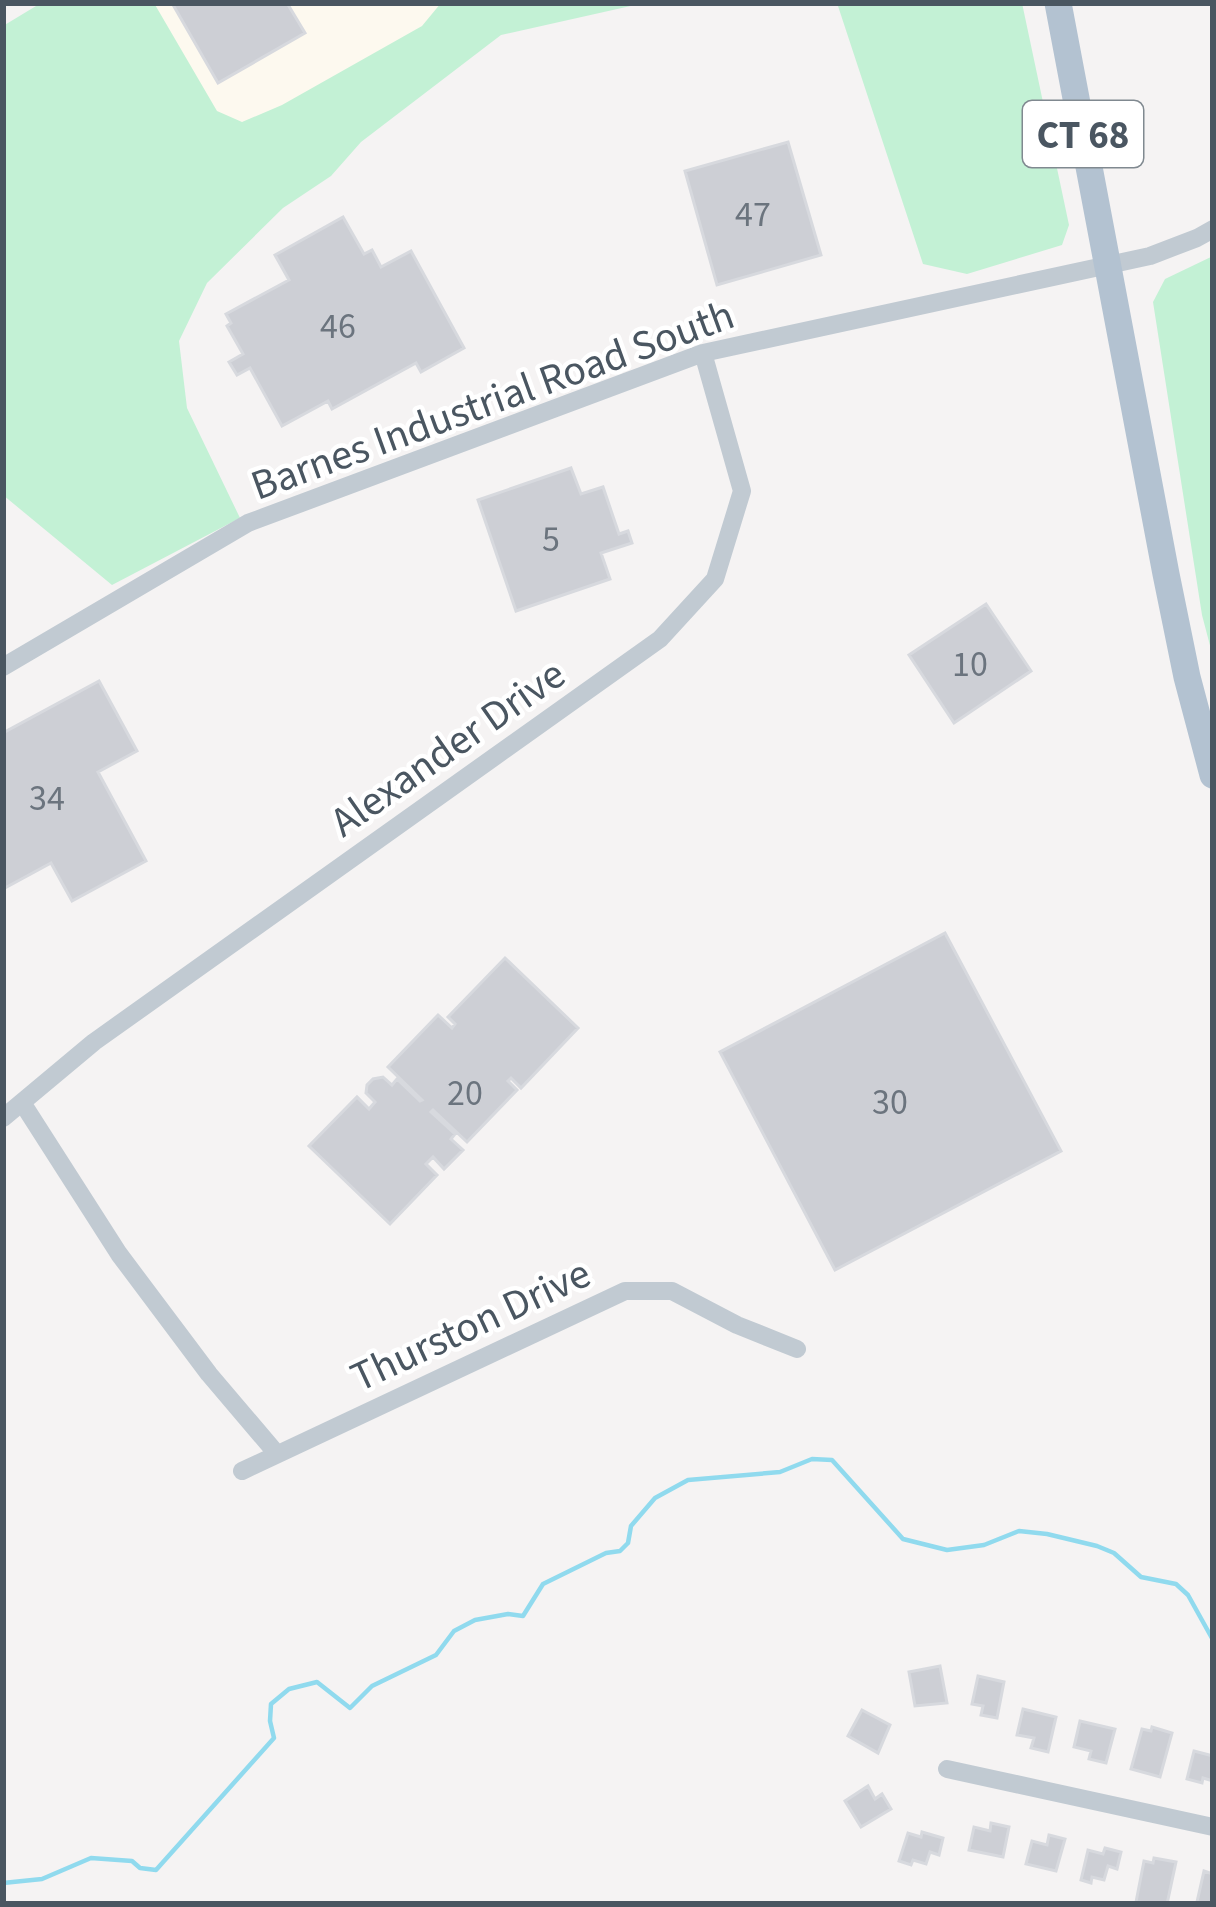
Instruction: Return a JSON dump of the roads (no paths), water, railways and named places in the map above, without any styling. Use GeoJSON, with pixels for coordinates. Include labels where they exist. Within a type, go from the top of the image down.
{"type":"FeatureCollection","features":[{"type":"Feature","properties":{"kind":"main road","name":"CT 68"},"geometry":{"type":"LineString","coordinates":[[1058,3],[1179,636],[1213,775]]}},
{"type":"Feature","properties":{"kind":"street","name":"Barnes Industrial Road South"},"geometry":{"type":"LineString","coordinates":[[3,668],[248,523],[704,353],[1150,256],[1213,229]]}},
{"type":"Feature","properties":{"kind":"street","name":"Alexander Drive"},"geometry":{"type":"LineString","coordinates":[[3,1118],[94,1042],[661,639],[715,579],[742,491],[704,353]]}},
{"type":"Feature","properties":{"kind":"street"},"geometry":{"type":"LineString","coordinates":[[22,1104],[119,1254],[209,1374],[278,1454]]}},
{"type":"Feature","properties":{"kind":"street","name":"Thurston Drive"},"geometry":{"type":"LineString","coordinates":[[242,1471],[626,1291],[672,1291],[797,1349]]}},
{"type":"Feature","properties":{"kind":"street"},"geometry":{"type":"LineString","coordinates":[[947,1769],[1213,1827]]}},
{"type":"Feature","properties":{"kind":"waterway"},"geometry":{"type":"LineString","coordinates":[[3,1883],[42,1879],[91,1858],[132,1861],[140,1868],[156,1870],[274,1738],[271,1704],[289,1689],[317,1682],[350,1708],[372,1686],[436,1655],[454,1631],[475,1620],[523,1616],[543,1584],[606,1553],[620,1551],[628,1543],[631,1526],[655,1498],[688,1480],[780,1472],[812,1459],[832,1460],[903,1539],[947,1550],[984,1545],[1019,1531],[1097,1546],[1114,1553],[1141,1577],[1176,1584],[1188,1595],[1213,1640]]}}]}
